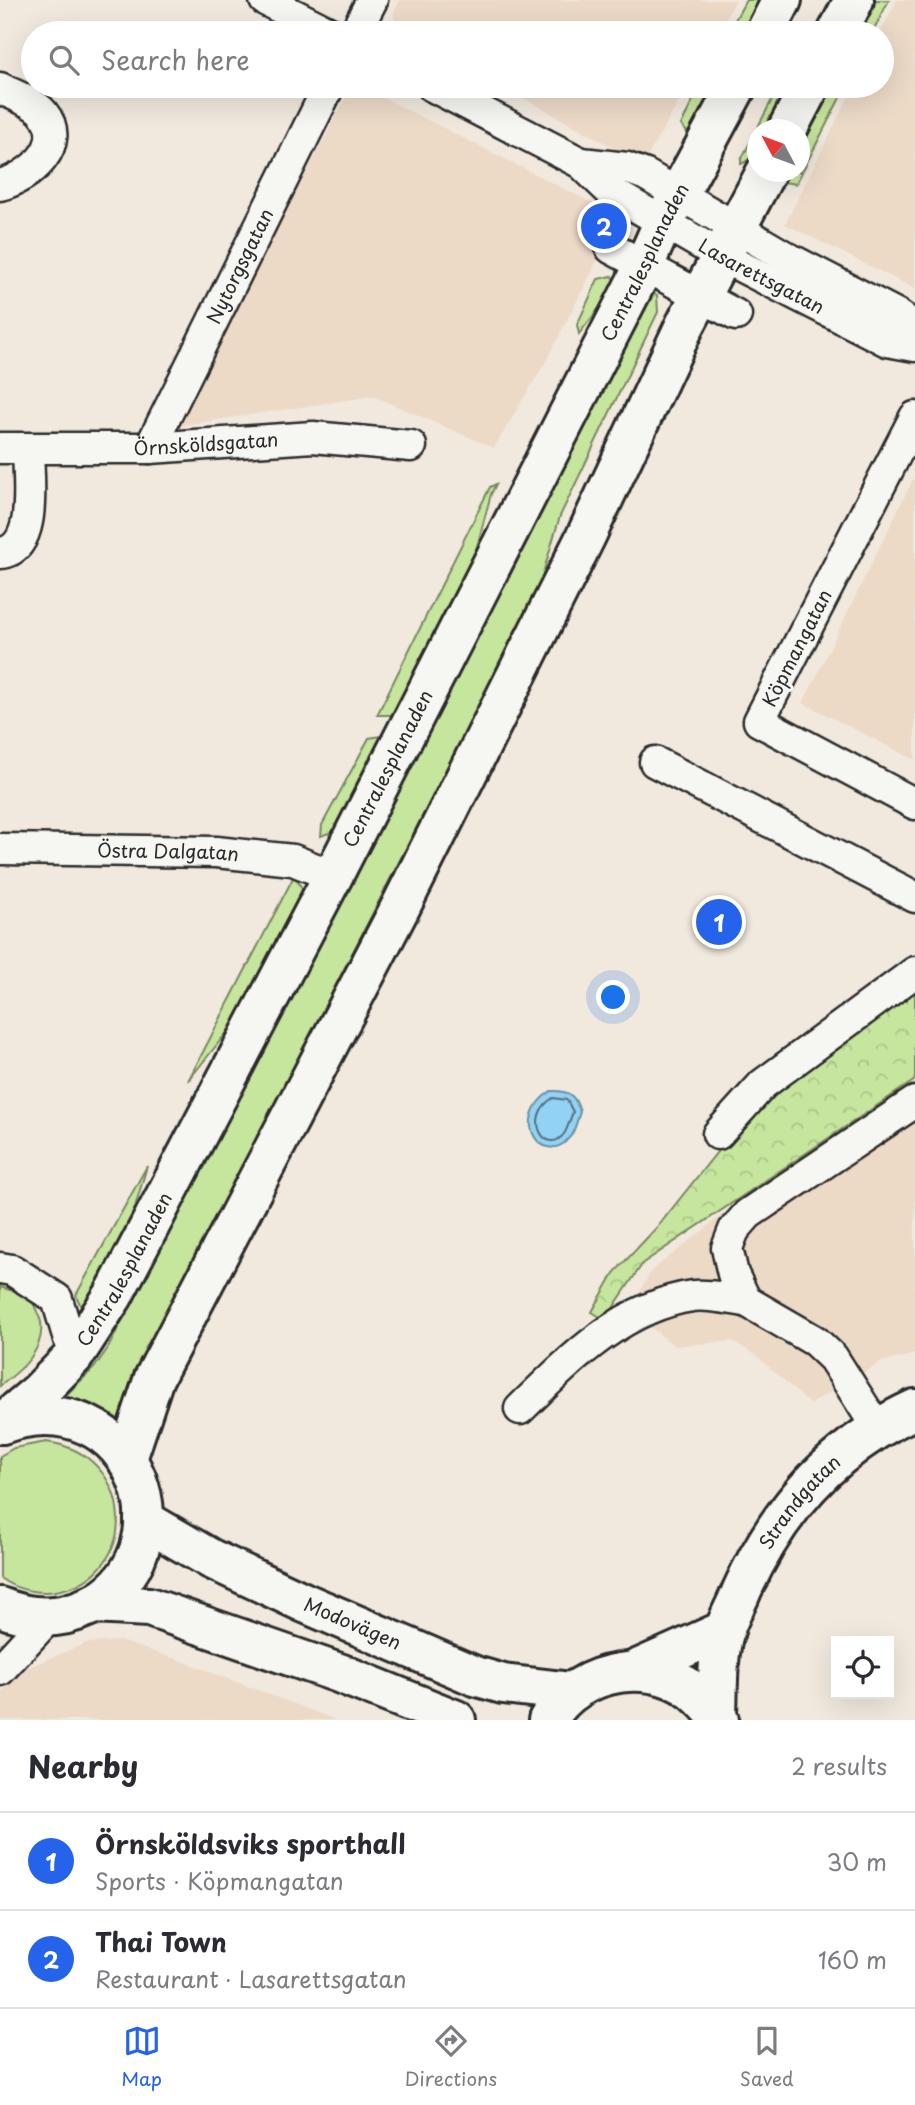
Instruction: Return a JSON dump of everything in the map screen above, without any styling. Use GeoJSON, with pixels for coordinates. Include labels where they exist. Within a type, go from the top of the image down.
{"type":"FeatureCollection","features":[{"type":"Feature","properties":{"kind":"main road"},"geometry":{"type":"LineString","coordinates":[[771,21],[782,0]]}},
{"type":"Feature","properties":{"kind":"main road"},"geometry":{"type":"LineString","coordinates":[[843,21],[854,0]]}},
{"type":"Feature","properties":{"kind":"main road","name":"Centralesplanaden"},"geometry":{"type":"LineString","coordinates":[[1,1425],[39,1392],[74,1356],[113,1296],[333,876],[671,209],[731,98]]}},
{"type":"Feature","properties":{"kind":"main road"},"geometry":{"type":"LineString","coordinates":[[794,119],[804,98]]}},
{"type":"Feature","properties":{"kind":"main road"},"geometry":{"type":"LineString","coordinates":[[127,1459],[154,1378],[400,908],[586,536],[701,296],[737,252],[762,182]]}},
{"type":"Feature","properties":{"kind":"main road","name":"Strandgatan"},"geometry":{"type":"LineString","coordinates":[[718,1717],[718,1681],[725,1630],[755,1561],[786,1511],[824,1469],[849,1447],[915,1409]]}},
{"type":"Feature","properties":{"kind":"main road"},"geometry":{"type":"LineString","coordinates":[[0,1606],[17,1613],[49,1616],[64,1615],[93,1604],[114,1588],[130,1568],[140,1545],[144,1520],[143,1498],[137,1478],[127,1459],[105,1436],[70,1419],[47,1415],[32,1416],[1,1425]]}},
{"type":"Feature","properties":{"kind":"main road","name":"Modovägen"},"geometry":{"type":"LineString","coordinates":[[144,1520],[211,1559],[305,1603],[475,1676],[560,1706]]}},
{"type":"Feature","properties":{"kind":"main road"},"geometry":{"type":"LineString","coordinates":[[93,1604],[149,1607],[339,1673],[456,1720]]}},
{"type":"Feature","properties":{"kind":"main road"},"geometry":{"type":"LineString","coordinates":[[560,1706],[590,1681],[633,1671],[725,1630]]}},
{"type":"Feature","properties":{"kind":"main road"},"geometry":{"type":"LineString","coordinates":[[633,1671],[665,1676],[694,1691],[718,1717]]}},
{"type":"Feature","properties":{"kind":"street"},"geometry":{"type":"LineString","coordinates":[[265,0],[306,21]]}},
{"type":"Feature","properties":{"kind":"street"},"geometry":{"type":"LineString","coordinates":[[361,21],[372,0]]}},
{"type":"Feature","properties":{"kind":"street"},"geometry":{"type":"LineString","coordinates":[[0,88],[41,111],[50,124],[51,138],[44,157],[30,172],[0,185]]}},
{"type":"Feature","properties":{"kind":"street","name":"Nytorgsgatan"},"geometry":{"type":"LineString","coordinates":[[150,448],[323,98]]}},
{"type":"Feature","properties":{"kind":"street","name":"Lasarettsgatan"},"geometry":{"type":"LineString","coordinates":[[455,98],[581,163],[611,192],[671,209],[737,252],[887,341],[915,346]]}},
{"type":"Feature","properties":{"kind":"street","name":"Lasarettsgatan"},"geometry":{"type":"LineString","coordinates":[[737,252],[769,246],[896,314],[915,327]]}},
{"type":"Feature","properties":{"kind":"street"},"geometry":{"type":"LineString","coordinates":[[611,248],[736,315]]}},
{"type":"Feature","properties":{"kind":"street","name":"Köpmangatan"},"geometry":{"type":"LineString","coordinates":[[915,417],[759,721],[915,804]]}},
{"type":"Feature","properties":{"kind":"street","name":"Örnsköldsgatan"},"geometry":{"type":"LineString","coordinates":[[14,448],[150,448],[313,437],[411,446]]}},
{"type":"Feature","properties":{"kind":"street"},"geometry":{"type":"LineString","coordinates":[[0,553],[8,553],[20,543],[28,520],[14,448]]}},
{"type":"Feature","properties":{"kind":"street"},"geometry":{"type":"LineString","coordinates":[[655,762],[915,897]]}},
{"type":"Feature","properties":{"kind":"street","name":"Östra Dalgatan"},"geometry":{"type":"LineString","coordinates":[[0,849],[216,852],[293,860],[333,876]]}},
{"type":"Feature","properties":{"kind":"street"},"geometry":{"type":"LineString","coordinates":[[718,1134],[763,1084],[915,972]]}},
{"type":"Feature","properties":{"kind":"street"},"geometry":{"type":"LineString","coordinates":[[746,1301],[733,1274],[727,1248],[734,1230],[748,1214],[915,1102]]}},
{"type":"Feature","properties":{"kind":"street"},"geometry":{"type":"LineString","coordinates":[[0,1268],[12,1270],[57,1298],[74,1356]]}},
{"type":"Feature","properties":{"kind":"street"},"geometry":{"type":"LineString","coordinates":[[520,1409],[597,1338],[664,1303],[695,1295],[746,1301],[815,1341],[833,1358],[878,1429]]}},
{"type":"Feature","properties":{"kind":"street"},"geometry":{"type":"LineString","coordinates":[[0,1670],[49,1616]]}},
{"type":"Feature","properties":{"kind":"shaded area"},"geometry":{"type":"Polygon","coordinates":[[[400,0],[736,0],[725,21],[396,21],[393,14],[400,0]]]}},
{"type":"Feature","properties":{"kind":"shaded area"},"geometry":{"type":"Polygon","coordinates":[[[897,0],[915,0],[915,289],[785,224],[806,182],[810,182],[810,174],[848,98],[894,98],[894,21],[886,21],[897,0]]]}},
{"type":"Feature","properties":{"kind":"shaded area"},"geometry":{"type":"Polygon","coordinates":[[[346,98],[384,98],[620,217],[545,363],[494,448],[373,396],[171,427],[346,98]]]}},
{"type":"Feature","properties":{"kind":"shaded area"},"geometry":{"type":"Polygon","coordinates":[[[524,98],[681,98],[643,164],[524,98]]]}},
{"type":"Feature","properties":{"kind":"shaded area"},"geometry":{"type":"Polygon","coordinates":[[[915,475],[915,760],[803,703],[915,475]]]}},
{"type":"Feature","properties":{"kind":"shaded area"},"geometry":{"type":"Polygon","coordinates":[[[915,1081],[915,1354],[882,1362],[810,1404],[759,1358],[733,1341],[675,1346],[629,1311],[651,1271],[801,1153],[915,1081]]]}},
{"type":"Feature","properties":{"kind":"shaded area"},"geometry":{"type":"Polygon","coordinates":[[[120,1641],[177,1659],[336,1720],[0,1720],[0,1694],[24,1669],[87,1643],[120,1641]]]}},
{"type":"Feature","properties":{"kind":"green space"},"geometry":{"type":"Polygon","coordinates":[[[746,0],[763,0],[752,21],[735,21],[746,0]]]}},
{"type":"Feature","properties":{"kind":"green space"},"geometry":{"type":"Polygon","coordinates":[[[874,0],[889,0],[878,21],[863,21],[874,0]]]}},
{"type":"Feature","properties":{"kind":"green space"},"geometry":{"type":"Polygon","coordinates":[[[694,98],[712,98],[691,137],[681,125],[694,98]]]}},
{"type":"Feature","properties":{"kind":"green space"},"geometry":{"type":"Polygon","coordinates":[[[773,98],[781,98],[770,119],[762,119],[773,98]]]}},
{"type":"Feature","properties":{"kind":"green space"},"geometry":{"type":"Polygon","coordinates":[[[824,98],[840,98],[810,157],[810,125],[824,98]]]}},
{"type":"Feature","properties":{"kind":"green space"},"geometry":{"type":"Polygon","coordinates":[[[747,148],[747,161],[741,164],[741,160],[747,148]]]}},
{"type":"Feature","properties":{"kind":"green space"},"geometry":{"type":"Polygon","coordinates":[[[612,276],[615,281],[603,303],[579,334],[577,325],[598,279],[612,276]]]}},
{"type":"Feature","properties":{"kind":"green space"},"geometry":{"type":"Polygon","coordinates":[[[651,293],[657,295],[658,312],[560,516],[538,590],[138,1372],[124,1428],[97,1408],[63,1398],[94,1368],[108,1348],[651,293]]]}},
{"type":"Feature","properties":{"kind":"green space"},"geometry":{"type":"Polygon","coordinates":[[[496,484],[475,554],[392,715],[377,715],[490,487],[496,484]]]}},
{"type":"Feature","properties":{"kind":"green space"},"geometry":{"type":"Polygon","coordinates":[[[381,736],[334,831],[321,836],[322,825],[369,738],[381,736]]]}},
{"type":"Feature","properties":{"kind":"green space"},"geometry":{"type":"Polygon","coordinates":[[[294,876],[304,891],[235,1022],[188,1081],[294,876]]]}},
{"type":"Feature","properties":{"kind":"green space"},"geometry":{"type":"Polygon","coordinates":[[[915,991],[915,1080],[643,1263],[605,1320],[592,1312],[614,1273],[659,1225],[744,1118],[915,991]]]}},
{"type":"Feature","properties":{"kind":"green space"},"geometry":{"type":"Polygon","coordinates":[[[147,1166],[128,1231],[87,1311],[81,1307],[76,1295],[147,1166]]]}},
{"type":"Feature","properties":{"kind":"green space"},"geometry":{"type":"Polygon","coordinates":[[[0,1287],[30,1296],[41,1322],[41,1332],[30,1359],[0,1386],[0,1287]]]}},
{"type":"Feature","properties":{"kind":"green space"},"geometry":{"type":"Polygon","coordinates":[[[46,1442],[76,1451],[98,1468],[112,1490],[118,1515],[115,1540],[104,1563],[84,1581],[56,1591],[41,1592],[20,1588],[0,1578],[0,1456],[14,1448],[46,1442]]]}},
{"type":"Feature","properties":{"kind":"water"},"geometry":{"type":"Polygon","coordinates":[[[551,1091],[562,1091],[570,1095],[576,1101],[580,1112],[569,1138],[560,1146],[550,1147],[541,1144],[534,1137],[531,1127],[532,1115],[538,1103],[551,1091]]]}},
{"type":"Feature","properties":{"kind":"place","name":"Thai Town"},"geometry":{"type":"Point","coordinates":[604,226]}},
{"type":"Feature","properties":{"kind":"place","name":"Örnsköldsviks sporthall"},"geometry":{"type":"Point","coordinates":[719,922]}}]}
